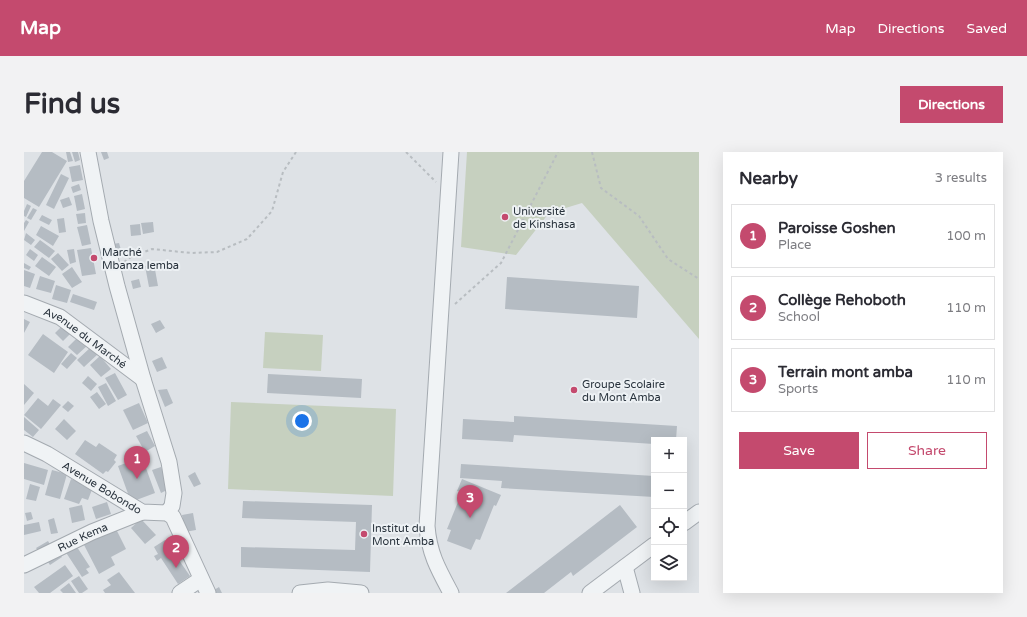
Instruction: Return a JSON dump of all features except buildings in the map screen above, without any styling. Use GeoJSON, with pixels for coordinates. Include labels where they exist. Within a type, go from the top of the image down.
{"type":"FeatureCollection","features":[{"type":"Feature","properties":{"kind":"street","name":"Avenue du Marché"},"geometry":{"type":"LineString","coordinates":[[88,152],[101,221],[113,270],[143,379],[169,462],[174,493],[172,506],[167,514]]}},
{"type":"Feature","properties":{"kind":"street"},"geometry":{"type":"LineString","coordinates":[[451,152],[427,526],[428,544],[434,561],[451,593]]}},
{"type":"Feature","properties":{"kind":"street","name":"Avenue du Marché"},"geometry":{"type":"LineString","coordinates":[[24,303],[60,317],[143,379]]}},
{"type":"Feature","properties":{"kind":"street","name":"Avenue Bobondo"},"geometry":{"type":"LineString","coordinates":[[24,443],[47,454],[142,512],[167,514]]}},
{"type":"Feature","properties":{"kind":"street","name":"Rue Kema"},"geometry":{"type":"LineString","coordinates":[[24,565],[92,532],[142,512]]}},
{"type":"Feature","properties":{"kind":"street"},"geometry":{"type":"LineString","coordinates":[[687,521],[699,512]]}},
{"type":"Feature","properties":{"kind":"street"},"geometry":{"type":"LineString","coordinates":[[167,514],[173,517],[208,593]]}},
{"type":"Feature","properties":{"kind":"street"},"geometry":{"type":"LineString","coordinates":[[590,593],[651,547]]}},
{"type":"Feature","properties":{"kind":"street"},"geometry":{"type":"LineString","coordinates":[[625,567],[632,593]]}},
{"type":"Feature","properties":{"kind":"street"},"geometry":{"type":"LineString","coordinates":[[180,593],[201,579]]}},
{"type":"Feature","properties":{"kind":"street"},"geometry":{"type":"LineString","coordinates":[[300,593],[328,590],[361,593]]}},
{"type":"Feature","properties":{"kind":"path"},"geometry":{"type":"LineString","coordinates":[[113,270],[131,257],[152,249],[191,253],[217,252],[247,239],[272,211],[283,172],[296,152]]}},
{"type":"Feature","properties":{"kind":"path"},"geometry":{"type":"LineString","coordinates":[[406,152],[448,194]]}},
{"type":"Feature","properties":{"kind":"path"},"geometry":{"type":"LineString","coordinates":[[440,317],[501,263],[558,152]]}},
{"type":"Feature","properties":{"kind":"path"},"geometry":{"type":"LineString","coordinates":[[592,152],[601,188],[639,216],[668,259],[699,279]]}},
{"type":"Feature","properties":{"kind":"green space"},"geometry":{"type":"Polygon","coordinates":[[[467,152],[699,152],[699,339],[582,203],[549,213],[516,255],[461,247],[467,152]]]}},
{"type":"Feature","properties":{"kind":"green space"},"geometry":{"type":"Polygon","coordinates":[[[265,332],[323,335],[321,371],[263,368],[265,332]]]}},
{"type":"Feature","properties":{"kind":"green space"},"geometry":{"type":"Polygon","coordinates":[[[231,402],[396,409],[393,496],[228,489],[231,402]]]}},
{"type":"Feature","properties":{"kind":"place","name":"Université de Kinshasa"},"geometry":{"type":"Point","coordinates":[505,217]}},
{"type":"Feature","properties":{"kind":"place","name":"Marché Mbanza lemba"},"geometry":{"type":"Point","coordinates":[94,258]}},
{"type":"Feature","properties":{"kind":"place","name":"Groupe Scolaire du Mont Amba"},"geometry":{"type":"Point","coordinates":[574,390]}},
{"type":"Feature","properties":{"kind":"place","name":"Paroisse Goshen"},"geometry":{"type":"Point","coordinates":[137,479]}},
{"type":"Feature","properties":{"kind":"place","name":"Terrain mont amba"},"geometry":{"type":"Point","coordinates":[470,518]}},
{"type":"Feature","properties":{"kind":"place","name":"Institut du Mont Amba"},"geometry":{"type":"Point","coordinates":[364,534]}},
{"type":"Feature","properties":{"kind":"place","name":"Collège Rehoboth"},"geometry":{"type":"Point","coordinates":[176,568]}}]}
